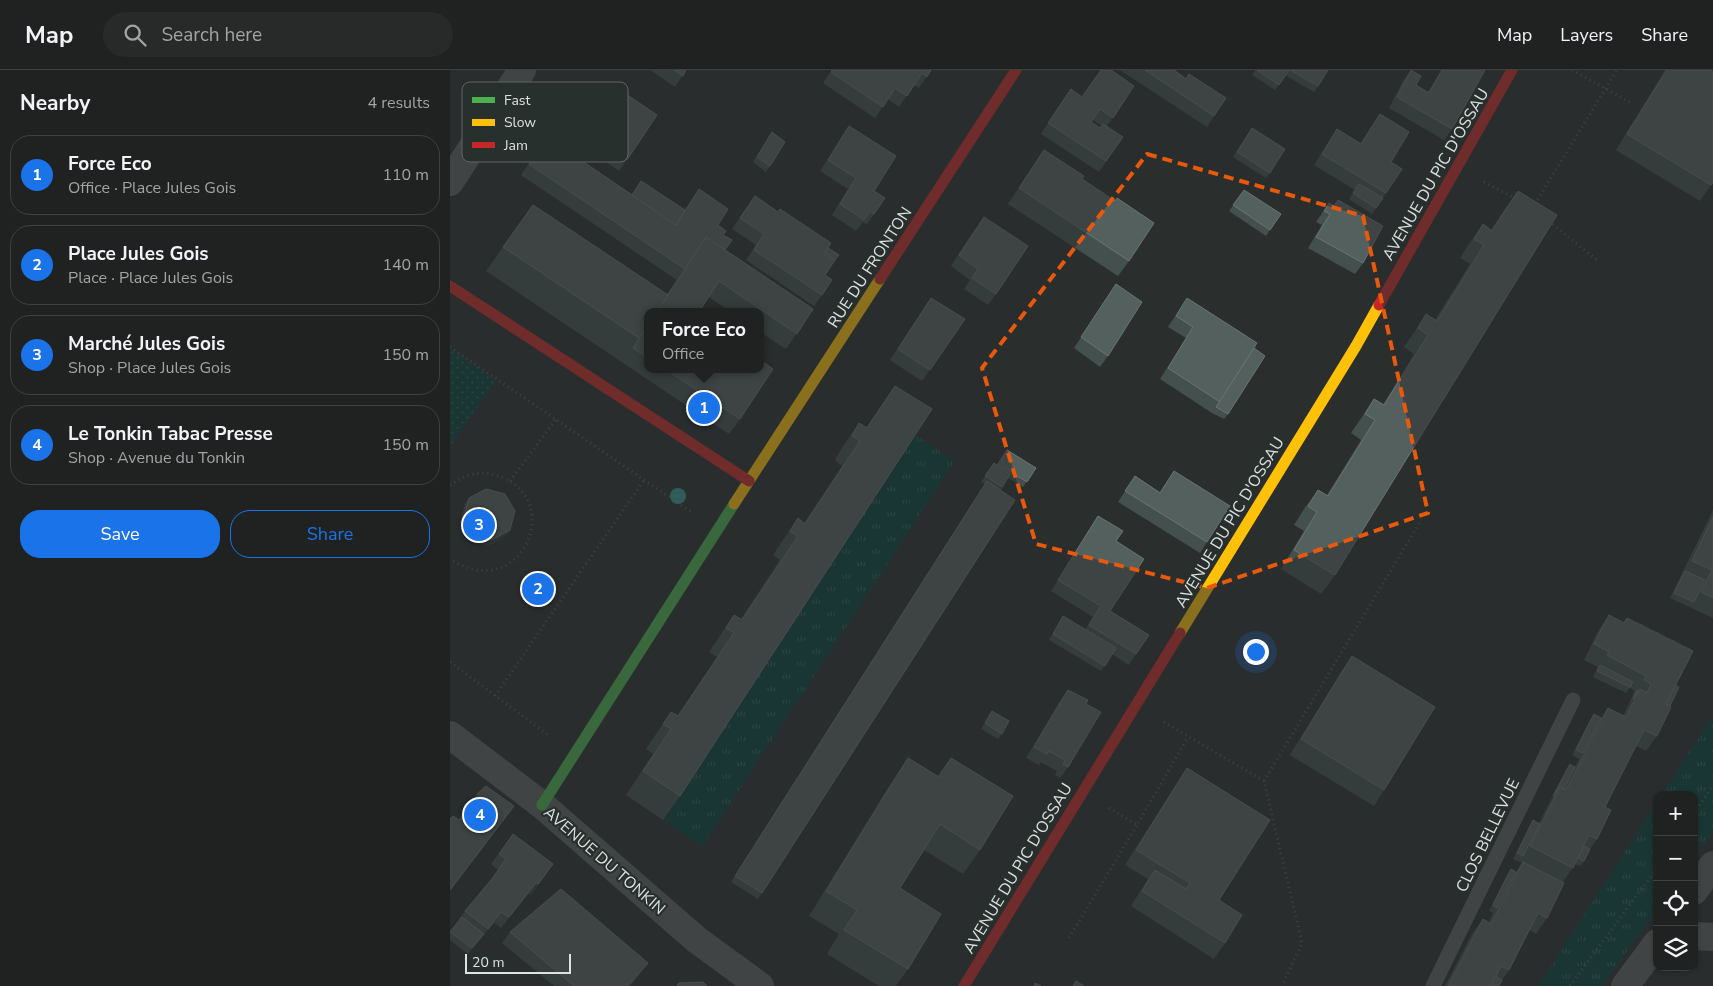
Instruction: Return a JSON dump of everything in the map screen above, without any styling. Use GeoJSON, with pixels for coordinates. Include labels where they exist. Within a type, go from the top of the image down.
{"type":"FeatureCollection","features":[{"type":"Feature","properties":{"kind":"street"},"geometry":{"type":"LineString","coordinates":[[514,82],[522,70]]}},
{"type":"Feature","properties":{"kind":"street","name":"RUE DU FRONTON"},"geometry":{"type":"LineString","coordinates":[[542,805],[1016,70]]}},
{"type":"Feature","properties":{"kind":"street","name":"AVENUE DU PIC D'OSSAU"},"geometry":{"type":"LineString","coordinates":[[964,986],[1356,346],[1512,70]]}},
{"type":"Feature","properties":{"kind":"street"},"geometry":{"type":"LineString","coordinates":[[450,182],[463,162]]}},
{"type":"Feature","properties":{"kind":"street"},"geometry":{"type":"LineString","coordinates":[[450,286],[749,482]]}},
{"type":"Feature","properties":{"kind":"street","name":"AVENUE DU TONKIN"},"geometry":{"type":"LineString","coordinates":[[450,735],[542,805],[697,940],[760,986]]}},
{"type":"Feature","properties":{"kind":"street"},"geometry":{"type":"LineString","coordinates":[[1698,886],[1713,865]]}},
{"type":"Feature","properties":{"kind":"street"},"geometry":{"type":"LineString","coordinates":[[1698,936],[1713,937]]}},
{"type":"Feature","properties":{"kind":"street"},"geometry":{"type":"LineString","coordinates":[[1625,986],[1653,948]]}},
{"type":"Feature","properties":{"kind":"lane","name":"CLOS BELLEVUE"},"geometry":{"type":"LineString","coordinates":[[1433,986],[1573,700]]}},
{"type":"Feature","properties":{"kind":"path"},"geometry":{"type":"LineString","coordinates":[[1572,70],[1633,104]]}},
{"type":"Feature","properties":{"kind":"path"},"geometry":{"type":"LineString","coordinates":[[1533,208],[1617,70]]}},
{"type":"Feature","properties":{"kind":"path"},"geometry":{"type":"LineString","coordinates":[[1457,167],[1524,204]]}},
{"type":"Feature","properties":{"kind":"path"},"geometry":{"type":"LineString","coordinates":[[1547,220],[1598,261]]}},
{"type":"Feature","properties":{"kind":"path"},"geometry":{"type":"LineString","coordinates":[[450,347],[718,530]]}},
{"type":"Feature","properties":{"kind":"path"},"geometry":{"type":"LineString","coordinates":[[510,481],[556,419]]}},
{"type":"Feature","properties":{"kind":"path"},"geometry":{"type":"LineString","coordinates":[[450,485],[463,477],[479,473],[495,474],[510,481],[522,491],[530,505],[533,521],[530,537],[523,551],[512,562],[498,570],[481,571],[465,568],[450,559]]}},
{"type":"Feature","properties":{"kind":"path"},"geometry":{"type":"LineString","coordinates":[[495,696],[644,480]]}},
{"type":"Feature","properties":{"kind":"path"},"geometry":{"type":"LineString","coordinates":[[1282,986],[1302,944],[1264,781],[1420,522]]}},
{"type":"Feature","properties":{"kind":"path"},"geometry":{"type":"LineString","coordinates":[[450,662],[574,754]]}},
{"type":"Feature","properties":{"kind":"path"},"geometry":{"type":"LineString","coordinates":[[1136,706],[1264,781]]}},
{"type":"Feature","properties":{"kind":"path"},"geometry":{"type":"LineString","coordinates":[[1069,938],[1188,737]]}},
{"type":"Feature","properties":{"kind":"path"},"geometry":{"type":"LineString","coordinates":[[1698,808],[1713,785]]}},
{"type":"Feature","properties":{"kind":"path"},"geometry":{"type":"LineString","coordinates":[[1082,793],[1137,825]]}},
{"type":"Feature","properties":{"kind":"path"},"geometry":{"type":"LineString","coordinates":[[1570,986],[1653,873]]}},
{"type":"Feature","properties":{"kind":"highlighted area"},"geometry":{"type":"Polygon","coordinates":[[[1147,154],[1363,216],[1428,513],[1207,588],[1036,544],[982,368],[1147,154]]]}},
{"type":"Feature","properties":{"kind":"green space"},"geometry":{"type":"Polygon","coordinates":[[[450,348],[496,380],[450,447],[450,348]]]}},
{"type":"Feature","properties":{"kind":"green space"},"geometry":{"type":"Polygon","coordinates":[[[914,434],[955,461],[702,847],[663,820],[914,434]]]}},
{"type":"Feature","properties":{"kind":"green space"},"geometry":{"type":"Polygon","coordinates":[[[1713,715],[1713,832],[1698,853],[1698,791],[1664,791],[1713,715]]]}},
{"type":"Feature","properties":{"kind":"green space"},"geometry":{"type":"Polygon","coordinates":[[[1653,808],[1653,916],[1602,986],[1538,986],[1653,808]]]}},
{"type":"Feature","properties":{"kind":"building"},"geometry":{"type":"Polygon","coordinates":[[[674,70],[686,70],[683,76],[674,70]]]}},
{"type":"Feature","properties":{"kind":"building"},"geometry":{"type":"Polygon","coordinates":[[[832,70],[931,70],[927,77],[922,73],[907,96],[895,88],[883,107],[831,72],[832,70]]]}},
{"type":"Feature","properties":{"kind":"building"},"geometry":{"type":"Polygon","coordinates":[[[1101,70],[1111,70],[1134,86],[1113,118],[1100,109],[1091,122],[1100,128],[1103,124],[1123,137],[1106,161],[1048,123],[1071,89],[1082,97],[1101,70]]]}},
{"type":"Feature","properties":{"kind":"building"},"geometry":{"type":"Polygon","coordinates":[[[1145,70],[1174,70],[1186,79],[1189,74],[1226,98],[1214,116],[1145,70]]]}},
{"type":"Feature","properties":{"kind":"building"},"geometry":{"type":"Polygon","coordinates":[[[1257,70],[1289,70],[1279,85],[1257,70]]]}},
{"type":"Feature","properties":{"kind":"building"},"geometry":{"type":"Polygon","coordinates":[[[1290,70],[1328,70],[1318,86],[1290,70]]]}},
{"type":"Feature","properties":{"kind":"building"},"geometry":{"type":"Polygon","coordinates":[[[1411,70],[1421,76],[1416,85],[1429,93],[1442,70],[1485,70],[1452,129],[1397,97],[1411,70]]]}},
{"type":"Feature","properties":{"kind":"building"},"geometry":{"type":"Polygon","coordinates":[[[1667,70],[1710,70],[1713,72],[1713,182],[1711,185],[1627,134],[1667,70]]]}},
{"type":"Feature","properties":{"kind":"building"},"geometry":{"type":"Polygon","coordinates":[[[628,95],[657,115],[628,158],[628,95]]]}},
{"type":"Feature","properties":{"kind":"building"},"geometry":{"type":"Polygon","coordinates":[[[1380,114],[1409,132],[1391,162],[1402,169],[1386,193],[1322,154],[1337,129],[1361,144],[1380,114]]]}},
{"type":"Feature","properties":{"kind":"building"},"geometry":{"type":"Polygon","coordinates":[[[849,126],[896,156],[874,191],[885,198],[874,214],[870,211],[864,220],[840,204],[856,178],[828,160],[849,126]]]}},
{"type":"Feature","properties":{"kind":"building"},"geometry":{"type":"Polygon","coordinates":[[[1252,128],[1285,149],[1270,173],[1237,152],[1252,128]]]}},
{"type":"Feature","properties":{"kind":"building"},"geometry":{"type":"Polygon","coordinates":[[[772,132],[785,142],[770,166],[757,157],[772,132]]]}},
{"type":"Feature","properties":{"kind":"building"},"geometry":{"type":"Polygon","coordinates":[[[1044,150],[1084,176],[1082,179],[1115,201],[1117,198],[1154,223],[1129,261],[1019,188],[1044,150]]]}},
{"type":"Feature","properties":{"kind":"building"},"geometry":{"type":"Polygon","coordinates":[[[530,162],[584,162],[676,225],[699,189],[728,209],[718,225],[726,231],[723,235],[732,240],[725,250],[706,237],[685,269],[529,164],[530,162]]]}},
{"type":"Feature","properties":{"kind":"building"},"geometry":{"type":"Polygon","coordinates":[[[641,181],[685,210],[676,225],[632,195],[641,181]]]}},
{"type":"Feature","properties":{"kind":"building"},"geometry":{"type":"Polygon","coordinates":[[[1359,184],[1383,198],[1376,208],[1353,193],[1359,184]]]}},
{"type":"Feature","properties":{"kind":"building"},"geometry":{"type":"Polygon","coordinates":[[[1244,190],[1281,214],[1270,230],[1233,205],[1244,190]]]}},
{"type":"Feature","properties":{"kind":"building"},"geometry":{"type":"Polygon","coordinates":[[[1518,191],[1557,215],[1335,575],[1294,550],[1317,512],[1308,506],[1318,490],[1328,496],[1375,420],[1365,414],[1374,399],[1384,405],[1428,335],[1418,328],[1426,314],[1437,321],[1484,245],[1474,239],[1483,224],[1492,231],[1518,191]]]}},
{"type":"Feature","properties":{"kind":"building"},"geometry":{"type":"Polygon","coordinates":[[[755,196],[778,212],[780,209],[831,243],[825,253],[835,260],[825,275],[832,280],[822,295],[754,250],[764,234],[740,218],[755,196]]]}},
{"type":"Feature","properties":{"kind":"building"},"geometry":{"type":"Polygon","coordinates":[[[1338,200],[1383,226],[1363,263],[1316,237],[1330,214],[1324,211],[1329,203],[1334,206],[1338,200]]]}},
{"type":"Feature","properties":{"kind":"building"},"geometry":{"type":"Polygon","coordinates":[[[533,205],[668,295],[660,308],[644,308],[644,331],[639,338],[503,247],[533,205]]]}},
{"type":"Feature","properties":{"kind":"building"},"geometry":{"type":"Polygon","coordinates":[[[984,217],[1028,246],[996,294],[972,278],[978,269],[959,255],[984,217]]]}},
{"type":"Feature","properties":{"kind":"building"},"geometry":{"type":"Polygon","coordinates":[[[706,237],[813,309],[797,334],[764,312],[764,308],[759,308],[719,281],[702,308],[660,308],[706,237]]]}},
{"type":"Feature","properties":{"kind":"building"},"geometry":{"type":"Polygon","coordinates":[[[828,248],[839,255],[835,260],[825,253],[828,248]]]}},
{"type":"Feature","properties":{"kind":"building"},"geometry":{"type":"Polygon","coordinates":[[[1116,284],[1142,302],[1108,356],[1081,337],[1116,284]]]}},
{"type":"Feature","properties":{"kind":"building"},"geometry":{"type":"Polygon","coordinates":[[[931,298],[965,319],[930,370],[898,349],[931,298]]]}},
{"type":"Feature","properties":{"kind":"building"},"geometry":{"type":"Polygon","coordinates":[[[1187,298],[1257,343],[1220,402],[1168,368],[1193,327],[1176,316],[1187,298]]]}},
{"type":"Feature","properties":{"kind":"building"},"geometry":{"type":"Polygon","coordinates":[[[644,331],[644,355],[633,348],[644,331]]]}},
{"type":"Feature","properties":{"kind":"building"},"geometry":{"type":"Polygon","coordinates":[[[1254,348],[1265,356],[1228,414],[1216,407],[1254,348]]]}},
{"type":"Feature","properties":{"kind":"building"},"geometry":{"type":"Polygon","coordinates":[[[764,363],[773,369],[740,419],[671,373],[764,373],[764,363]]]}},
{"type":"Feature","properties":{"kind":"building"},"geometry":{"type":"Polygon","coordinates":[[[895,386],[932,409],[680,796],[643,771],[671,729],[663,724],[671,712],[678,716],[734,633],[726,628],[734,615],[742,620],[798,536],[790,531],[798,518],[805,524],[860,441],[852,436],[859,423],[867,428],[895,386]]]}},
{"type":"Feature","properties":{"kind":"building"},"geometry":{"type":"Polygon","coordinates":[[[1007,450],[1036,468],[1027,482],[998,464],[1007,450]]]}},
{"type":"Feature","properties":{"kind":"building"},"geometry":{"type":"Polygon","coordinates":[[[994,463],[1010,474],[1002,487],[985,476],[994,463]]]}},
{"type":"Feature","properties":{"kind":"building"},"geometry":{"type":"Polygon","coordinates":[[[1174,471],[1230,506],[1207,542],[1125,491],[1135,476],[1160,493],[1174,471]]]}},
{"type":"Feature","properties":{"kind":"building"},"geometry":{"type":"Polygon","coordinates":[[[987,481],[1015,500],[762,893],[735,876],[987,481]]]}},
{"type":"Feature","properties":{"kind":"building"},"geometry":{"type":"Polygon","coordinates":[[[486,489],[505,494],[515,511],[510,530],[492,540],[473,535],[464,517],[469,498],[486,489]]]}},
{"type":"Feature","properties":{"kind":"building"},"geometry":{"type":"Polygon","coordinates":[[[1098,516],[1123,531],[1116,541],[1144,559],[1110,611],[1149,635],[1136,654],[1089,625],[1101,606],[1058,580],[1098,516]]]}},
{"type":"Feature","properties":{"kind":"building"},"geometry":{"type":"Polygon","coordinates":[[[1713,517],[1713,598],[1701,592],[1712,570],[1692,561],[1713,517]]]}},
{"type":"Feature","properties":{"kind":"building"},"geometry":{"type":"Polygon","coordinates":[[[1685,571],[1705,580],[1694,602],[1674,593],[1685,571]]]}},
{"type":"Feature","properties":{"kind":"building"},"geometry":{"type":"Polygon","coordinates":[[[1609,615],[1624,623],[1627,618],[1693,651],[1666,704],[1671,707],[1657,736],[1644,730],[1605,807],[1611,810],[1597,839],[1589,835],[1573,868],[1530,846],[1560,787],[1566,790],[1608,708],[1626,717],[1640,689],[1647,693],[1651,684],[1644,680],[1646,676],[1607,655],[1609,652],[1594,644],[1609,615]]]}},
{"type":"Feature","properties":{"kind":"building"},"geometry":{"type":"Polygon","coordinates":[[[1063,616],[1116,648],[1105,666],[1053,634],[1063,616]]]}},
{"type":"Feature","properties":{"kind":"building"},"geometry":{"type":"Polygon","coordinates":[[[1352,656],[1435,707],[1384,790],[1301,739],[1352,656]]]}},
{"type":"Feature","properties":{"kind":"building"},"geometry":{"type":"Polygon","coordinates":[[[1600,665],[1633,682],[1630,687],[1597,671],[1600,665]]]}},
{"type":"Feature","properties":{"kind":"building"},"geometry":{"type":"Polygon","coordinates":[[[1675,685],[1679,687],[1670,706],[1666,704],[1675,685]]]}},
{"type":"Feature","properties":{"kind":"building"},"geometry":{"type":"Polygon","coordinates":[[[1068,690],[1088,700],[1086,704],[1101,712],[1068,767],[1063,764],[1065,760],[1049,751],[1047,754],[1034,747],[1068,690]]]}},
{"type":"Feature","properties":{"kind":"building"},"geometry":{"type":"Polygon","coordinates":[[[992,711],[1009,721],[1002,734],[985,723],[992,711]]]}},
{"type":"Feature","properties":{"kind":"building"},"geometry":{"type":"Polygon","coordinates":[[[1594,714],[1601,718],[1583,753],[1576,750],[1594,714]]]}},
{"type":"Feature","properties":{"kind":"building"},"geometry":{"type":"Polygon","coordinates":[[[908,758],[939,777],[951,758],[1013,796],[980,850],[940,824],[900,888],[941,914],[908,969],[844,930],[857,910],[826,891],[908,758]]]}},
{"type":"Feature","properties":{"kind":"building"},"geometry":{"type":"Polygon","coordinates":[[[1570,764],[1575,767],[1564,789],[1560,787],[1553,796],[1570,764]]]}},
{"type":"Feature","properties":{"kind":"building"},"geometry":{"type":"Polygon","coordinates":[[[1187,768],[1270,820],[1219,900],[1242,915],[1225,943],[1142,891],[1155,870],[1186,889],[1190,883],[1136,850],[1187,768]]]}},
{"type":"Feature","properties":{"kind":"building"},"geometry":{"type":"Polygon","coordinates":[[[486,786],[514,806],[450,890],[450,819],[453,816],[459,820],[471,805],[474,808],[482,798],[477,794],[486,786]]]}},
{"type":"Feature","properties":{"kind":"building"},"geometry":{"type":"Polygon","coordinates":[[[1533,820],[1540,824],[1523,856],[1517,853],[1533,820]]]}},
{"type":"Feature","properties":{"kind":"building"},"geometry":{"type":"Polygon","coordinates":[[[513,834],[553,864],[509,917],[501,912],[488,929],[465,911],[506,859],[499,854],[513,834]]]}},
{"type":"Feature","properties":{"kind":"building"},"geometry":{"type":"Polygon","coordinates":[[[1584,846],[1590,849],[1584,861],[1578,858],[1584,846]]]}},
{"type":"Feature","properties":{"kind":"building"},"geometry":{"type":"Polygon","coordinates":[[[1523,862],[1564,883],[1547,918],[1538,913],[1509,970],[1501,966],[1491,986],[1448,986],[1483,919],[1491,924],[1523,862]]]}},
{"type":"Feature","properties":{"kind":"building"},"geometry":{"type":"Polygon","coordinates":[[[1511,869],[1516,872],[1497,908],[1493,905],[1511,869]]]}},
{"type":"Feature","properties":{"kind":"building"},"geometry":{"type":"Polygon","coordinates":[[[561,889],[648,963],[628,986],[574,986],[510,932],[561,889]]]}},
{"type":"Feature","properties":{"kind":"building"},"geometry":{"type":"Polygon","coordinates":[[[462,917],[484,934],[472,948],[450,932],[462,917]]]}},
{"type":"Feature","properties":{"kind":"building"},"geometry":{"type":"Polygon","coordinates":[[[1495,976],[1502,980],[1499,986],[1491,986],[1495,976]]]}},
{"type":"Feature","properties":{"kind":"building"},"geometry":{"type":"Polygon","coordinates":[[[1076,981],[1084,986],[1073,986],[1076,981]]]}},
{"type":"Feature","properties":{"kind":"building"},"geometry":{"type":"Polygon","coordinates":[[[703,982],[707,986],[677,986],[679,983],[703,982]]]}},
{"type":"Feature","properties":{"kind":"traffic: fast"},"geometry":{"type":"LineString","coordinates":[[542,805],[734,504]]}},
{"type":"Feature","properties":{"kind":"traffic: slow"},"geometry":{"type":"LineString","coordinates":[[734,504],[880,279]]}},
{"type":"Feature","properties":{"kind":"traffic: slow"},"geometry":{"type":"LineString","coordinates":[[1180,633],[1356,346],[1379,305]]}},
{"type":"Feature","properties":{"kind":"traffic: jam"},"geometry":{"type":"LineString","coordinates":[[880,279],[1016,70]]}},
{"type":"Feature","properties":{"kind":"traffic: jam"},"geometry":{"type":"LineString","coordinates":[[1379,305],[1512,70]]}},
{"type":"Feature","properties":{"kind":"traffic: jam"},"geometry":{"type":"LineString","coordinates":[[450,286],[749,481]]}},
{"type":"Feature","properties":{"kind":"traffic: jam"},"geometry":{"type":"LineString","coordinates":[[964,986],[1180,633]]}},
{"type":"Feature","properties":{"kind":"place","name":"Force Eco"},"geometry":{"type":"Point","coordinates":[704,408]}},
{"type":"Feature","properties":{"kind":"place","name":"Marché Jules Gois"},"geometry":{"type":"Point","coordinates":[479,525]}},
{"type":"Feature","properties":{"kind":"place","name":"Place Jules Gois"},"geometry":{"type":"Point","coordinates":[538,589]}},
{"type":"Feature","properties":{"kind":"place","name":"Le Tonkin Tabac Presse"},"geometry":{"type":"Point","coordinates":[480,815]}}]}
